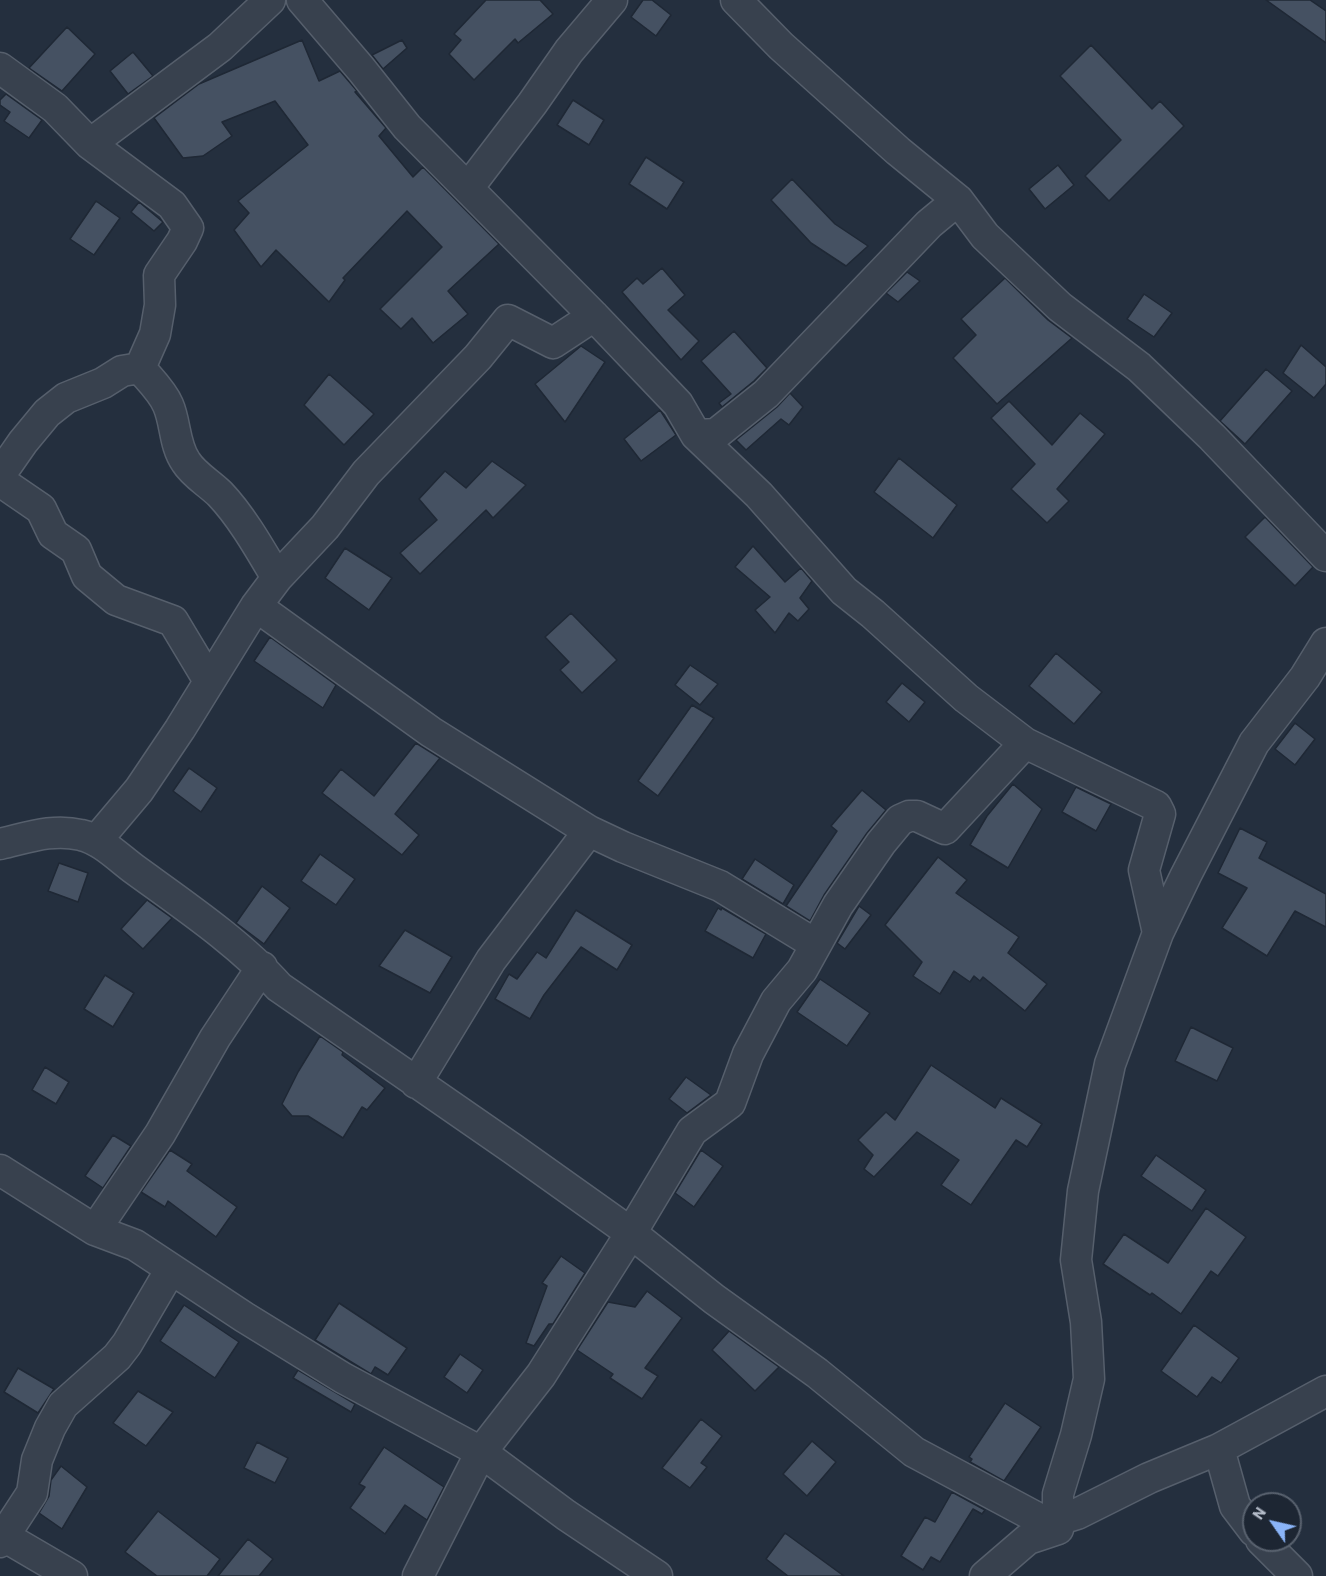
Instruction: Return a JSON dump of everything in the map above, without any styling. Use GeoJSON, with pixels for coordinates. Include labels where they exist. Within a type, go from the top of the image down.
{"type":"FeatureCollection","features":[{"type":"Feature","properties":{"kind":"street"},"geometry":{"type":"LineString","coordinates":[[90,144],[220,47],[270,0]]}},
{"type":"Feature","properties":{"kind":"street"},"geometry":{"type":"LineString","coordinates":[[302,0],[362,69],[407,126],[678,404],[696,435],[759,495],[844,591],[873,614],[966,698],[1025,743],[1156,806],[1160,814],[1144,870],[1158,933]]}},
{"type":"Feature","properties":{"kind":"street"},"geometry":{"type":"LineString","coordinates":[[468,188],[569,51],[612,0]]}},
{"type":"Feature","properties":{"kind":"street"},"geometry":{"type":"LineString","coordinates":[[736,0],[781,46],[898,151],[958,201],[985,236],[1060,307],[1139,367],[1212,437],[1326,556]]}},
{"type":"Feature","properties":{"kind":"street"},"geometry":{"type":"LineString","coordinates":[[0,68],[55,108],[90,144],[172,205],[188,228],[159,275],[160,305],[155,334],[140,368]]}},
{"type":"Feature","properties":{"kind":"street"},"geometry":{"type":"LineString","coordinates":[[696,435],[716,434],[766,394],[929,224],[958,201]]}},
{"type":"Feature","properties":{"kind":"street"},"geometry":{"type":"LineString","coordinates":[[96,841],[139,790],[180,729],[256,606],[277,578],[325,526],[366,473],[478,357],[508,320],[553,343],[594,316]]}},
{"type":"Feature","properties":{"kind":"street"},"geometry":{"type":"LineString","coordinates":[[0,475],[23,442],[53,408],[66,398],[103,383],[122,371],[140,368]]}},
{"type":"Feature","properties":{"kind":"street"},"geometry":{"type":"LineString","coordinates":[[140,368],[169,406],[185,462],[220,495],[258,546],[277,578]]}},
{"type":"Feature","properties":{"kind":"street"},"geometry":{"type":"LineString","coordinates":[[0,481],[41,509],[53,534],[76,550],[87,576],[116,600],[173,621],[209,681]]}},
{"type":"Feature","properties":{"kind":"street"},"geometry":{"type":"LineString","coordinates":[[256,606],[431,732],[589,831],[720,886],[815,944]]}},
{"type":"Feature","properties":{"kind":"street"},"geometry":{"type":"LineString","coordinates":[[1058,1529],[1058,1494],[1076,1435],[1089,1379],[1086,1322],[1076,1260],[1083,1191],[1110,1064],[1158,933],[1254,743],[1315,679],[1326,643]]}},
{"type":"Feature","properties":{"kind":"street"},"geometry":{"type":"LineString","coordinates":[[418,1576],[481,1452],[541,1375],[631,1233],[692,1131],[730,1103],[748,1054],[776,1001],[802,970],[838,905],[900,820],[909,816],[917,816],[945,829],[1025,743]]}},
{"type":"Feature","properties":{"kind":"street"},"geometry":{"type":"LineString","coordinates":[[416,1083],[491,960],[589,831]]}},
{"type":"Feature","properties":{"kind":"street"},"geometry":{"type":"LineString","coordinates":[[0,844],[44,832],[72,833],[96,841],[173,897],[262,968],[279,987],[631,1233],[714,1299],[817,1373],[914,1452],[1058,1529]]}},
{"type":"Feature","properties":{"kind":"street"},"geometry":{"type":"LineString","coordinates":[[95,1230],[160,1134],[215,1038],[262,968]]}},
{"type":"Feature","properties":{"kind":"street"},"geometry":{"type":"LineString","coordinates":[[0,1170],[95,1230],[135,1245],[244,1317],[343,1378],[481,1452],[566,1515],[657,1576]]}},
{"type":"Feature","properties":{"kind":"street"},"geometry":{"type":"LineString","coordinates":[[72,1576],[1,1537],[32,1493],[37,1461],[50,1428],[63,1405],[117,1357],[171,1269]]}},
{"type":"Feature","properties":{"kind":"street"},"geometry":{"type":"LineString","coordinates":[[1058,1529],[1061,1519],[1077,1514],[1149,1478],[1219,1449],[1326,1391]]}},
{"type":"Feature","properties":{"kind":"street"},"geometry":{"type":"LineString","coordinates":[[1219,1449],[1235,1506],[1242,1515]]}},
{"type":"Feature","properties":{"kind":"street"},"geometry":{"type":"LineString","coordinates":[[985,1576],[1028,1539],[1058,1529]]}},
{"type":"Feature","properties":{"kind":"street"},"geometry":{"type":"LineString","coordinates":[[1273,1552],[1297,1576]]}},
{"type":"Feature","properties":{"kind":"building"},"geometry":{"type":"Polygon","coordinates":[[[486,0],[540,0],[553,14],[518,43],[515,39],[474,80],[449,54],[461,40],[454,34],[486,0]]]}},
{"type":"Feature","properties":{"kind":"building"},"geometry":{"type":"Polygon","coordinates":[[[643,0],[652,0],[671,15],[656,36],[631,17],[643,0]]]}},
{"type":"Feature","properties":{"kind":"building"},"geometry":{"type":"Polygon","coordinates":[[[1266,0],[1310,0],[1326,11],[1326,43],[1266,0]]]}},
{"type":"Feature","properties":{"kind":"building"},"geometry":{"type":"Polygon","coordinates":[[[67,27],[95,54],[62,91],[29,68],[67,27]]]}},
{"type":"Feature","properties":{"kind":"building"},"geometry":{"type":"Polygon","coordinates":[[[302,40],[319,81],[340,71],[386,128],[379,136],[413,177],[423,167],[499,244],[448,291],[468,314],[433,343],[412,318],[401,329],[380,309],[442,247],[407,211],[343,278],[345,280],[329,302],[276,250],[261,267],[234,230],[249,213],[238,201],[308,145],[275,101],[222,122],[232,136],[203,156],[183,158],[154,118],[199,84],[302,40]]]}},
{"type":"Feature","properties":{"kind":"building"},"geometry":{"type":"Polygon","coordinates":[[[402,40],[407,48],[383,69],[372,55],[402,40]]]}},
{"type":"Feature","properties":{"kind":"building"},"geometry":{"type":"Polygon","coordinates":[[[1091,45],[1152,109],[1160,101],[1184,126],[1109,201],[1085,176],[1121,140],[1060,76],[1091,45]]]}},
{"type":"Feature","properties":{"kind":"building"},"geometry":{"type":"Polygon","coordinates":[[[133,52],[153,76],[128,94],[110,71],[133,52]]]}},
{"type":"Feature","properties":{"kind":"building"},"geometry":{"type":"Polygon","coordinates":[[[6,94],[42,120],[29,138],[4,121],[10,112],[0,105],[0,100],[6,94]]]}},
{"type":"Feature","properties":{"kind":"building"},"geometry":{"type":"Polygon","coordinates":[[[573,100],[604,120],[589,145],[557,125],[573,100]]]}},
{"type":"Feature","properties":{"kind":"building"},"geometry":{"type":"Polygon","coordinates":[[[646,157],[684,182],[667,209],[629,184],[646,157]]]}},
{"type":"Feature","properties":{"kind":"building"},"geometry":{"type":"Polygon","coordinates":[[[1058,165],[1074,185],[1045,209],[1029,189],[1058,165]]]}},
{"type":"Feature","properties":{"kind":"building"},"geometry":{"type":"Polygon","coordinates":[[[792,179],[835,224],[868,246],[846,266],[811,243],[771,200],[792,179]]]}},
{"type":"Feature","properties":{"kind":"building"},"geometry":{"type":"Polygon","coordinates":[[[96,201],[120,218],[94,255],[70,239],[96,201]]]}},
{"type":"Feature","properties":{"kind":"building"},"geometry":{"type":"Polygon","coordinates":[[[139,202],[163,222],[154,231],[131,212],[139,202]]]}},
{"type":"Feature","properties":{"kind":"building"},"geometry":{"type":"Polygon","coordinates":[[[662,268],[685,295],[668,310],[699,341],[681,360],[622,292],[637,278],[643,284],[662,268]]]}},
{"type":"Feature","properties":{"kind":"building"},"geometry":{"type":"Polygon","coordinates":[[[907,272],[920,281],[898,302],[886,293],[907,272]]]}},
{"type":"Feature","properties":{"kind":"building"},"geometry":{"type":"Polygon","coordinates":[[[1005,278],[1048,320],[1072,338],[997,404],[953,358],[976,335],[961,319],[1005,278]]]}},
{"type":"Feature","properties":{"kind":"building"},"geometry":{"type":"Polygon","coordinates":[[[1144,294],[1172,313],[1154,337],[1127,319],[1144,294]]]}},
{"type":"Feature","properties":{"kind":"building"},"geometry":{"type":"Polygon","coordinates":[[[734,331],[767,368],[722,407],[719,403],[731,394],[701,361],[734,331]]]}},
{"type":"Feature","properties":{"kind":"building"},"geometry":{"type":"Polygon","coordinates":[[[1301,345],[1326,367],[1326,384],[1314,398],[1283,373],[1301,345]]]}},
{"type":"Feature","properties":{"kind":"building"},"geometry":{"type":"Polygon","coordinates":[[[581,346],[605,362],[565,422],[535,384],[581,346]]]}},
{"type":"Feature","properties":{"kind":"building"},"geometry":{"type":"Polygon","coordinates":[[[1266,369],[1292,391],[1245,444],[1220,421],[1266,369]]]}},
{"type":"Feature","properties":{"kind":"building"},"geometry":{"type":"Polygon","coordinates":[[[329,374],[374,414],[344,445],[304,405],[329,374]]]}},
{"type":"Feature","properties":{"kind":"building"},"geometry":{"type":"Polygon","coordinates":[[[790,393],[803,407],[789,425],[781,419],[746,450],[736,440],[777,407],[790,393]]]}},
{"type":"Feature","properties":{"kind":"building"},"geometry":{"type":"Polygon","coordinates":[[[1009,401],[1052,445],[1080,413],[1105,434],[1057,489],[1069,501],[1047,523],[1011,489],[1035,464],[991,418],[1009,401]]]}},
{"type":"Feature","properties":{"kind":"building"},"geometry":{"type":"Polygon","coordinates":[[[660,410],[676,435],[641,461],[624,439],[660,410]]]}},
{"type":"Feature","properties":{"kind":"building"},"geometry":{"type":"Polygon","coordinates":[[[899,458],[957,505],[933,538],[874,492],[899,458]]]}},
{"type":"Feature","properties":{"kind":"building"},"geometry":{"type":"Polygon","coordinates":[[[492,461],[526,485],[493,518],[486,510],[420,574],[400,553],[437,520],[419,499],[445,471],[466,488],[492,461]]]}},
{"type":"Feature","properties":{"kind":"building"},"geometry":{"type":"Polygon","coordinates":[[[1265,517],[1313,567],[1295,586],[1245,537],[1265,517]]]}},
{"type":"Feature","properties":{"kind":"building"},"geometry":{"type":"Polygon","coordinates":[[[753,546],[785,582],[801,568],[812,581],[800,598],[809,609],[798,621],[789,613],[775,633],[755,610],[770,597],[735,567],[753,546]]]}},
{"type":"Feature","properties":{"kind":"building"},"geometry":{"type":"Polygon","coordinates":[[[345,548],[392,578],[369,610],[325,578],[345,548]]]}},
{"type":"Feature","properties":{"kind":"building"},"geometry":{"type":"Polygon","coordinates":[[[571,613],[617,660],[582,693],[560,670],[569,662],[545,637],[571,613]]]}},
{"type":"Feature","properties":{"kind":"building"},"geometry":{"type":"Polygon","coordinates":[[[270,637],[336,685],[323,708],[254,661],[270,637]]]}},
{"type":"Feature","properties":{"kind":"building"},"geometry":{"type":"Polygon","coordinates":[[[1056,653],[1102,692],[1074,724],[1029,686],[1056,653]]]}},
{"type":"Feature","properties":{"kind":"building"},"geometry":{"type":"Polygon","coordinates":[[[690,665],[718,684],[700,705],[675,685],[690,665]]]}},
{"type":"Feature","properties":{"kind":"building"},"geometry":{"type":"Polygon","coordinates":[[[902,683],[925,702],[909,722],[886,702],[902,683]]]}},
{"type":"Feature","properties":{"kind":"building"},"geometry":{"type":"Polygon","coordinates":[[[692,705],[714,718],[658,796],[638,781],[692,705]]]}},
{"type":"Feature","properties":{"kind":"building"},"geometry":{"type":"Polygon","coordinates":[[[1295,723],[1315,739],[1295,765],[1275,749],[1295,723]]]}},
{"type":"Feature","properties":{"kind":"building"},"geometry":{"type":"Polygon","coordinates":[[[416,743],[440,758],[395,814],[419,835],[402,855],[322,793],[341,769],[374,796],[416,743]]]}},
{"type":"Feature","properties":{"kind":"building"},"geometry":{"type":"Polygon","coordinates":[[[189,768],[217,788],[201,812],[173,791],[189,768]]]}},
{"type":"Feature","properties":{"kind":"building"},"geometry":{"type":"Polygon","coordinates":[[[1013,784],[1042,809],[1008,868],[970,845],[987,816],[1013,784]]]}},
{"type":"Feature","properties":{"kind":"building"},"geometry":{"type":"Polygon","coordinates":[[[1076,787],[1111,804],[1096,831],[1062,812],[1076,787]]]}},
{"type":"Feature","properties":{"kind":"building"},"geometry":{"type":"Polygon","coordinates":[[[862,790],[886,810],[824,895],[810,921],[786,906],[837,831],[831,826],[862,790]]]}},
{"type":"Feature","properties":{"kind":"building"},"geometry":{"type":"Polygon","coordinates":[[[1240,828],[1267,842],[1259,858],[1326,894],[1326,927],[1295,911],[1267,956],[1222,928],[1247,888],[1218,873],[1240,828]]]}},
{"type":"Feature","properties":{"kind":"building"},"geometry":{"type":"Polygon","coordinates":[[[320,854],[355,879],[336,905],[301,881],[320,854]]]}},
{"type":"Feature","properties":{"kind":"building"},"geometry":{"type":"Polygon","coordinates":[[[938,857],[967,880],[956,893],[1019,937],[1008,953],[1047,984],[1025,1011],[983,977],[980,981],[974,976],[970,982],[954,971],[940,994],[913,976],[922,962],[885,925],[938,857]]]}},
{"type":"Feature","properties":{"kind":"building"},"geometry":{"type":"Polygon","coordinates":[[[755,859],[794,885],[783,904],[742,879],[755,859]]]}},
{"type":"Feature","properties":{"kind":"building"},"geometry":{"type":"Polygon","coordinates":[[[59,863],[88,873],[78,902],[48,891],[59,863]]]}},
{"type":"Feature","properties":{"kind":"building"},"geometry":{"type":"Polygon","coordinates":[[[262,886],[290,908],[264,944],[236,923],[262,886]]]}},
{"type":"Feature","properties":{"kind":"building"},"geometry":{"type":"Polygon","coordinates":[[[147,900],[172,918],[143,949],[121,929],[147,900]]]}},
{"type":"Feature","properties":{"kind":"building"},"geometry":{"type":"Polygon","coordinates":[[[859,906],[871,915],[845,949],[837,943],[859,906]]]}},
{"type":"Feature","properties":{"kind":"building"},"geometry":{"type":"Polygon","coordinates":[[[718,908],[721,910],[722,908],[766,934],[753,958],[705,931],[718,908]]]}},
{"type":"Feature","properties":{"kind":"building"},"geometry":{"type":"Polygon","coordinates":[[[576,910],[632,945],[617,970],[581,947],[544,995],[530,1019],[495,999],[509,974],[517,979],[537,952],[546,958],[576,910]]]}},
{"type":"Feature","properties":{"kind":"building"},"geometry":{"type":"Polygon","coordinates":[[[405,930],[452,957],[430,993],[379,966],[405,930]]]}},
{"type":"Feature","properties":{"kind":"building"},"geometry":{"type":"Polygon","coordinates":[[[105,975],[134,993],[113,1027],[84,1009],[105,975]]]}},
{"type":"Feature","properties":{"kind":"building"},"geometry":{"type":"Polygon","coordinates":[[[820,979],[870,1013],[847,1046],[797,1012],[820,979]]]}},
{"type":"Feature","properties":{"kind":"building"},"geometry":{"type":"Polygon","coordinates":[[[1191,1027],[1233,1048],[1217,1081],[1175,1061],[1191,1027]]]}},
{"type":"Feature","properties":{"kind":"building"},"geometry":{"type":"Polygon","coordinates":[[[320,1036],[343,1052],[342,1055],[385,1088],[367,1110],[362,1107],[343,1138],[308,1116],[292,1116],[282,1104],[320,1036]]]}},
{"type":"Feature","properties":{"kind":"building"},"geometry":{"type":"Polygon","coordinates":[[[931,1065],[995,1108],[1001,1098],[1042,1124],[1027,1147],[1016,1140],[971,1205],[941,1185],[959,1160],[917,1132],[874,1177],[864,1169],[873,1155],[858,1140],[886,1112],[895,1120],[931,1065]]]}},
{"type":"Feature","properties":{"kind":"building"},"geometry":{"type":"Polygon","coordinates":[[[45,1067],[69,1082],[56,1104],[32,1090],[45,1067]]]}},
{"type":"Feature","properties":{"kind":"building"},"geometry":{"type":"Polygon","coordinates":[[[686,1077],[711,1095],[687,1113],[669,1099],[686,1077]]]}},
{"type":"Feature","properties":{"kind":"building"},"geometry":{"type":"Polygon","coordinates":[[[113,1135],[131,1146],[103,1188],[85,1176],[113,1135]]]}},
{"type":"Feature","properties":{"kind":"building"},"geometry":{"type":"Polygon","coordinates":[[[170,1150],[192,1164],[187,1171],[237,1207],[216,1237],[168,1201],[165,1207],[141,1192],[170,1150]]]}},
{"type":"Feature","properties":{"kind":"building"},"geometry":{"type":"Polygon","coordinates":[[[701,1150],[723,1166],[694,1207],[675,1193],[701,1150]]]}},
{"type":"Feature","properties":{"kind":"building"},"geometry":{"type":"Polygon","coordinates":[[[1156,1155],[1206,1190],[1192,1211],[1141,1176],[1156,1155]]]}},
{"type":"Feature","properties":{"kind":"building"},"geometry":{"type":"Polygon","coordinates":[[[1206,1208],[1246,1237],[1218,1276],[1211,1271],[1181,1314],[1152,1293],[1150,1295],[1103,1264],[1124,1234],[1168,1263],[1206,1208]]]}},
{"type":"Feature","properties":{"kind":"building"},"geometry":{"type":"Polygon","coordinates":[[[561,1256],[585,1273],[553,1324],[549,1324],[534,1346],[526,1343],[547,1286],[542,1283],[561,1256]]]}},
{"type":"Feature","properties":{"kind":"building"},"geometry":{"type":"Polygon","coordinates":[[[647,1291],[682,1318],[645,1368],[658,1376],[642,1399],[610,1378],[613,1374],[577,1350],[608,1302],[635,1307],[647,1291]]]}},
{"type":"Feature","properties":{"kind":"building"},"geometry":{"type":"Polygon","coordinates":[[[339,1303],[407,1348],[388,1375],[375,1367],[371,1374],[315,1340],[339,1303]]]}},
{"type":"Feature","properties":{"kind":"building"},"geometry":{"type":"Polygon","coordinates":[[[184,1305],[239,1342],[215,1378],[160,1341],[184,1305]]]}},
{"type":"Feature","properties":{"kind":"building"},"geometry":{"type":"Polygon","coordinates":[[[1194,1325],[1239,1358],[1221,1383],[1212,1377],[1197,1397],[1161,1371],[1194,1325]]]}},
{"type":"Feature","properties":{"kind":"building"},"geometry":{"type":"Polygon","coordinates":[[[729,1331],[779,1367],[755,1391],[712,1350],[729,1331]]]}},
{"type":"Feature","properties":{"kind":"building"},"geometry":{"type":"Polygon","coordinates":[[[460,1354],[483,1370],[467,1393],[444,1377],[460,1354]]]}},
{"type":"Feature","properties":{"kind":"building"},"geometry":{"type":"Polygon","coordinates":[[[18,1368],[54,1389],[38,1413],[4,1392],[18,1368]]]}},
{"type":"Feature","properties":{"kind":"building"},"geometry":{"type":"Polygon","coordinates":[[[298,1370],[355,1404],[351,1412],[293,1378],[298,1370]]]}},
{"type":"Feature","properties":{"kind":"building"},"geometry":{"type":"Polygon","coordinates":[[[138,1391],[173,1412],[146,1446],[113,1423],[138,1391]]]}},
{"type":"Feature","properties":{"kind":"building"},"geometry":{"type":"Polygon","coordinates":[[[1005,1403],[1041,1427],[1004,1481],[970,1462],[972,1459],[969,1457],[1005,1403]]]}},
{"type":"Feature","properties":{"kind":"building"},"geometry":{"type":"Polygon","coordinates":[[[701,1419],[722,1436],[701,1463],[707,1467],[690,1488],[662,1468],[701,1419]]]}},
{"type":"Feature","properties":{"kind":"building"},"geometry":{"type":"Polygon","coordinates":[[[812,1441],[836,1462],[807,1496],[783,1474],[812,1441]]]}},
{"type":"Feature","properties":{"kind":"building"},"geometry":{"type":"Polygon","coordinates":[[[257,1442],[288,1458],[275,1483],[244,1468],[257,1442]]]}},
{"type":"Feature","properties":{"kind":"building"},"geometry":{"type":"Polygon","coordinates":[[[384,1447],[444,1487],[427,1520],[405,1505],[385,1534],[350,1508],[365,1487],[359,1484],[384,1447]]]}},
{"type":"Feature","properties":{"kind":"building"},"geometry":{"type":"Polygon","coordinates":[[[61,1466],[87,1487],[62,1529],[39,1513],[49,1496],[51,1480],[61,1466]]]}},
{"type":"Feature","properties":{"kind":"building"},"geometry":{"type":"Polygon","coordinates":[[[952,1492],[985,1510],[982,1514],[973,1509],[940,1562],[931,1557],[923,1570],[901,1556],[925,1517],[935,1522],[952,1492]]]}},
{"type":"Feature","properties":{"kind":"building"},"geometry":{"type":"Polygon","coordinates":[[[158,1511],[220,1559],[207,1576],[157,1576],[125,1552],[158,1511]]]}},
{"type":"Feature","properties":{"kind":"building"},"geometry":{"type":"Polygon","coordinates":[[[785,1533],[844,1576],[788,1576],[766,1559],[785,1533]]]}},
{"type":"Feature","properties":{"kind":"building"},"geometry":{"type":"Polygon","coordinates":[[[248,1539],[273,1559],[259,1576],[218,1576],[248,1539]]]}}]}
